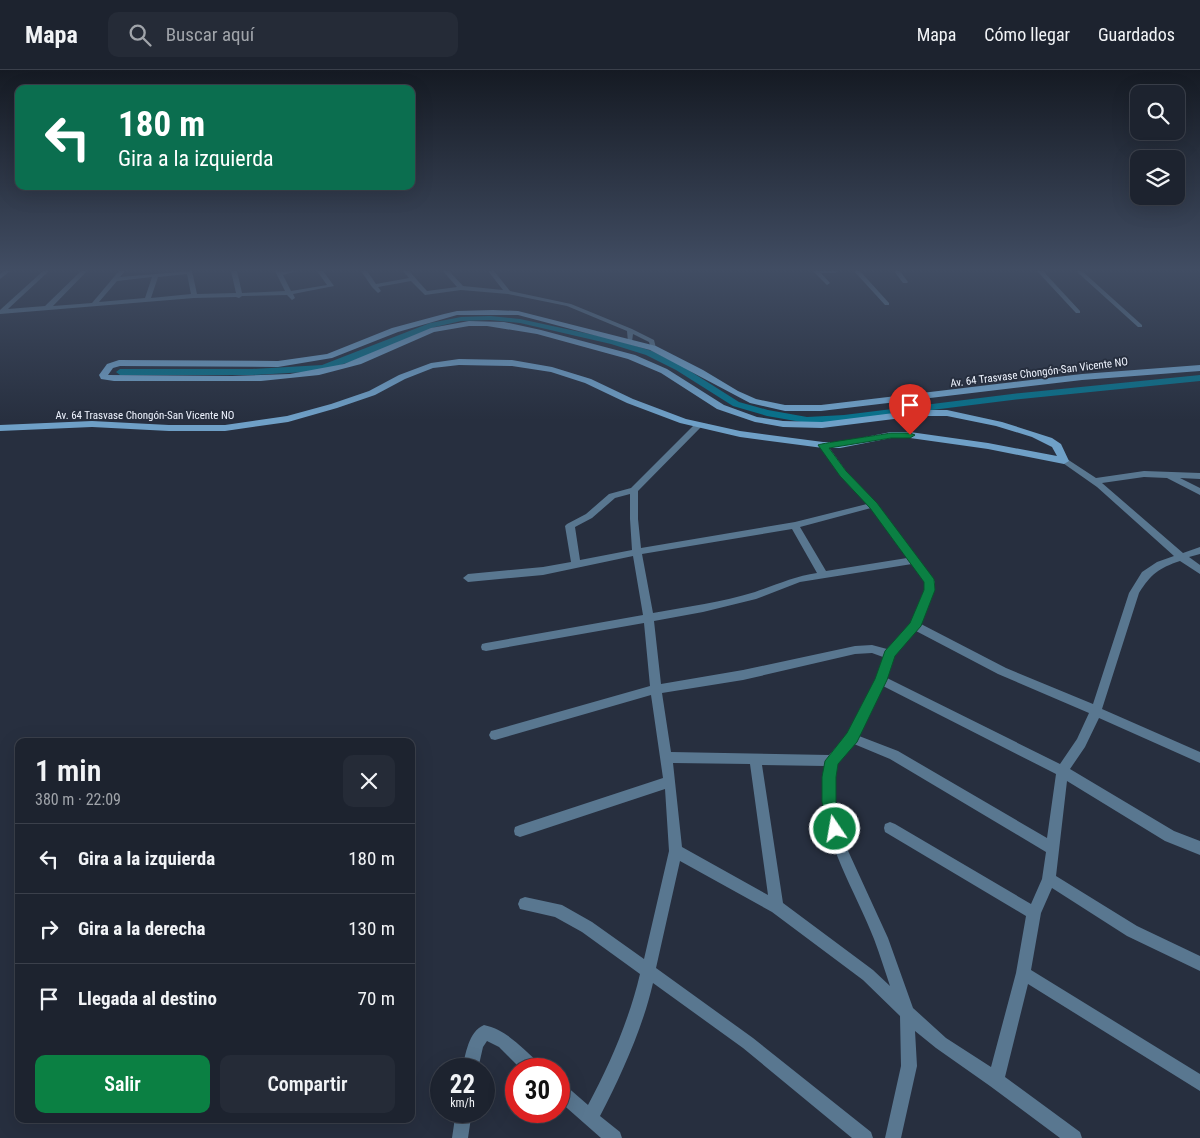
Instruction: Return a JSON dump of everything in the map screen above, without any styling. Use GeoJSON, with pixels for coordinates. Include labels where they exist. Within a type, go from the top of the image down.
{"type":"FeatureCollection","features":[{"type":"Feature","properties":{"kind":"street","name":"Av. 64 Trasvase Chongón-San Vicente NO"},"geometry":{"type":"LineString","coordinates":[[426,321],[329,356],[307,360],[278,364],[119,363],[110,366],[103,375],[104,377],[114,378],[230,378],[280,377],[306,374],[346,366],[431,330],[469,323],[493,323],[527,327],[630,355],[688,384],[711,402],[736,414],[762,422],[803,426],[830,426],[944,413],[1018,429],[1042,437],[1055,444],[1064,462]]}},
{"type":"Feature","properties":{"kind":"street","name":"Av. 64 Trasvase Chongón-San Vicente NO"},"geometry":{"type":"LineString","coordinates":[[546,321],[653,348],[700,372],[735,393],[753,401],[785,408],[821,408],[855,405],[1082,377],[1200,368]]}},
{"type":"Feature","properties":{"kind":"street"},"geometry":{"type":"LineString","coordinates":[[608,321],[652,341],[653,348]]}},
{"type":"Feature","properties":{"kind":"street"},"geometry":{"type":"LineString","coordinates":[[1134,321],[1140,326]]}},
{"type":"Feature","properties":{"kind":"street"},"geometry":{"type":"LineString","coordinates":[[630,330],[630,341]]}},
{"type":"Feature","properties":{"kind":"street","name":"Av. 64 Trasvase Chongón-San Vicente NO"},"geometry":{"type":"LineString","coordinates":[[0,428],[92,424],[169,428],[225,428],[288,419],[334,406],[372,393],[402,377],[431,366],[459,362],[512,363],[552,370],[588,381],[630,401],[684,421],[740,434],[823,445],[840,445],[891,436],[910,435],[988,446],[1064,462]]}},
{"type":"Feature","properties":{"kind":"street"},"geometry":{"type":"LineString","coordinates":[[576,564],[570,526],[590,516],[612,496],[634,490],[700,425]]}},
{"type":"Feature","properties":{"kind":"street"},"geometry":{"type":"LineString","coordinates":[[823,445],[843,473],[873,506],[912,561],[924,572],[930,582],[929,590],[915,626],[889,654],[881,680],[852,738],[832,761],[829,777],[829,802],[838,843],[881,938],[907,1013],[909,1066],[892,1138]]}},
{"type":"Feature","properties":{"kind":"street"},"geometry":{"type":"LineString","coordinates":[[1064,462],[1097,481],[1133,516],[1180,557],[1200,570]]}},
{"type":"Feature","properties":{"kind":"street"},"geometry":{"type":"LineString","coordinates":[[1097,481],[1144,474],[1200,476]]}},
{"type":"Feature","properties":{"kind":"street"},"geometry":{"type":"LineString","coordinates":[[1165,475],[1200,492]]}},
{"type":"Feature","properties":{"kind":"street"},"geometry":{"type":"LineString","coordinates":[[590,1119],[609,1082],[637,1011],[649,972],[676,851],[670,781],[656,689],[649,619],[637,552],[634,490]]}},
{"type":"Feature","properties":{"kind":"street"},"geometry":{"type":"LineString","coordinates":[[468,578],[543,571],[637,552],[795,525],[873,506]]}},
{"type":"Feature","properties":{"kind":"street"},"geometry":{"type":"LineString","coordinates":[[795,525],[824,576]]}},
{"type":"Feature","properties":{"kind":"street"},"geometry":{"type":"LineString","coordinates":[[996,1080],[1023,973],[1034,914],[1048,879],[1062,772],[1081,744],[1096,711],[1134,593],[1145,575],[1160,564],[1200,550]]}},
{"type":"Feature","properties":{"kind":"street"},"geometry":{"type":"LineString","coordinates":[[486,647],[649,619],[756,595],[799,579],[912,561]]}},
{"type":"Feature","properties":{"kind":"street"},"geometry":{"type":"LineString","coordinates":[[915,626],[1002,670],[1200,758]]}},
{"type":"Feature","properties":{"kind":"street"},"geometry":{"type":"LineString","coordinates":[[495,735],[656,689],[743,675],[855,650],[872,648],[889,654]]}},
{"type":"Feature","properties":{"kind":"street"},"geometry":{"type":"LineString","coordinates":[[881,680],[1062,772],[1170,836],[1200,848]]}},
{"type":"Feature","properties":{"kind":"street"},"geometry":{"type":"LineString","coordinates":[[852,738],[894,755],[1052,848]]}},
{"type":"Feature","properties":{"kind":"street"},"geometry":{"type":"LineString","coordinates":[[666,757],[832,761]]}},
{"type":"Feature","properties":{"kind":"street"},"geometry":{"type":"LineString","coordinates":[[754,759],[777,907]]}},
{"type":"Feature","properties":{"kind":"street"},"geometry":{"type":"LineString","coordinates":[[520,831],[636,794],[670,781]]}},
{"type":"Feature","properties":{"kind":"street"},"geometry":{"type":"LineString","coordinates":[[890,828],[1034,914]]}},
{"type":"Feature","properties":{"kind":"street"},"geometry":{"type":"LineString","coordinates":[[676,851],[777,907],[868,975],[941,1043],[996,1080],[1074,1138]]}},
{"type":"Feature","properties":{"kind":"street"},"geometry":{"type":"LineString","coordinates":[[1048,879],[1132,930],[1200,964]]}},
{"type":"Feature","properties":{"kind":"street"},"geometry":{"type":"LineString","coordinates":[[525,904],[557,910],[586,927],[748,1044],[865,1138]]}},
{"type":"Feature","properties":{"kind":"street"},"geometry":{"type":"LineString","coordinates":[[1023,973],[1200,1083]]}},
{"type":"Feature","properties":{"kind":"street"},"geometry":{"type":"LineString","coordinates":[[473,1058],[476,1044],[484,1033],[500,1040],[520,1058]]}},
{"type":"Feature","properties":{"kind":"street"},"geometry":{"type":"LineString","coordinates":[[570,1101],[614,1138]]}},
{"type":"Feature","properties":{"kind":"street"},"geometry":{"type":"LineString","coordinates":[[460,1138],[462,1123]]}},
{"type":"Feature","properties":{"kind":"waterway"},"geometry":{"type":"LineString","coordinates":[[120,372],[252,372],[323,368],[433,325],[452,321]]}},
{"type":"Feature","properties":{"kind":"waterway"},"geometry":{"type":"LineString","coordinates":[[518,321],[613,342],[649,353],[679,368],[736,404],[767,413],[807,420],[844,418],[1021,396],[1200,378]]}},
{"type":"Feature","properties":{"kind":"route"},"geometry":{"type":"LineString","coordinates":[[835,829],[829,802],[829,777],[832,761],[852,738],[881,680],[889,654],[915,626],[929,590],[930,582],[924,572],[912,561],[873,506],[843,473],[823,445],[840,445],[866,439],[910,435]]}}]}
